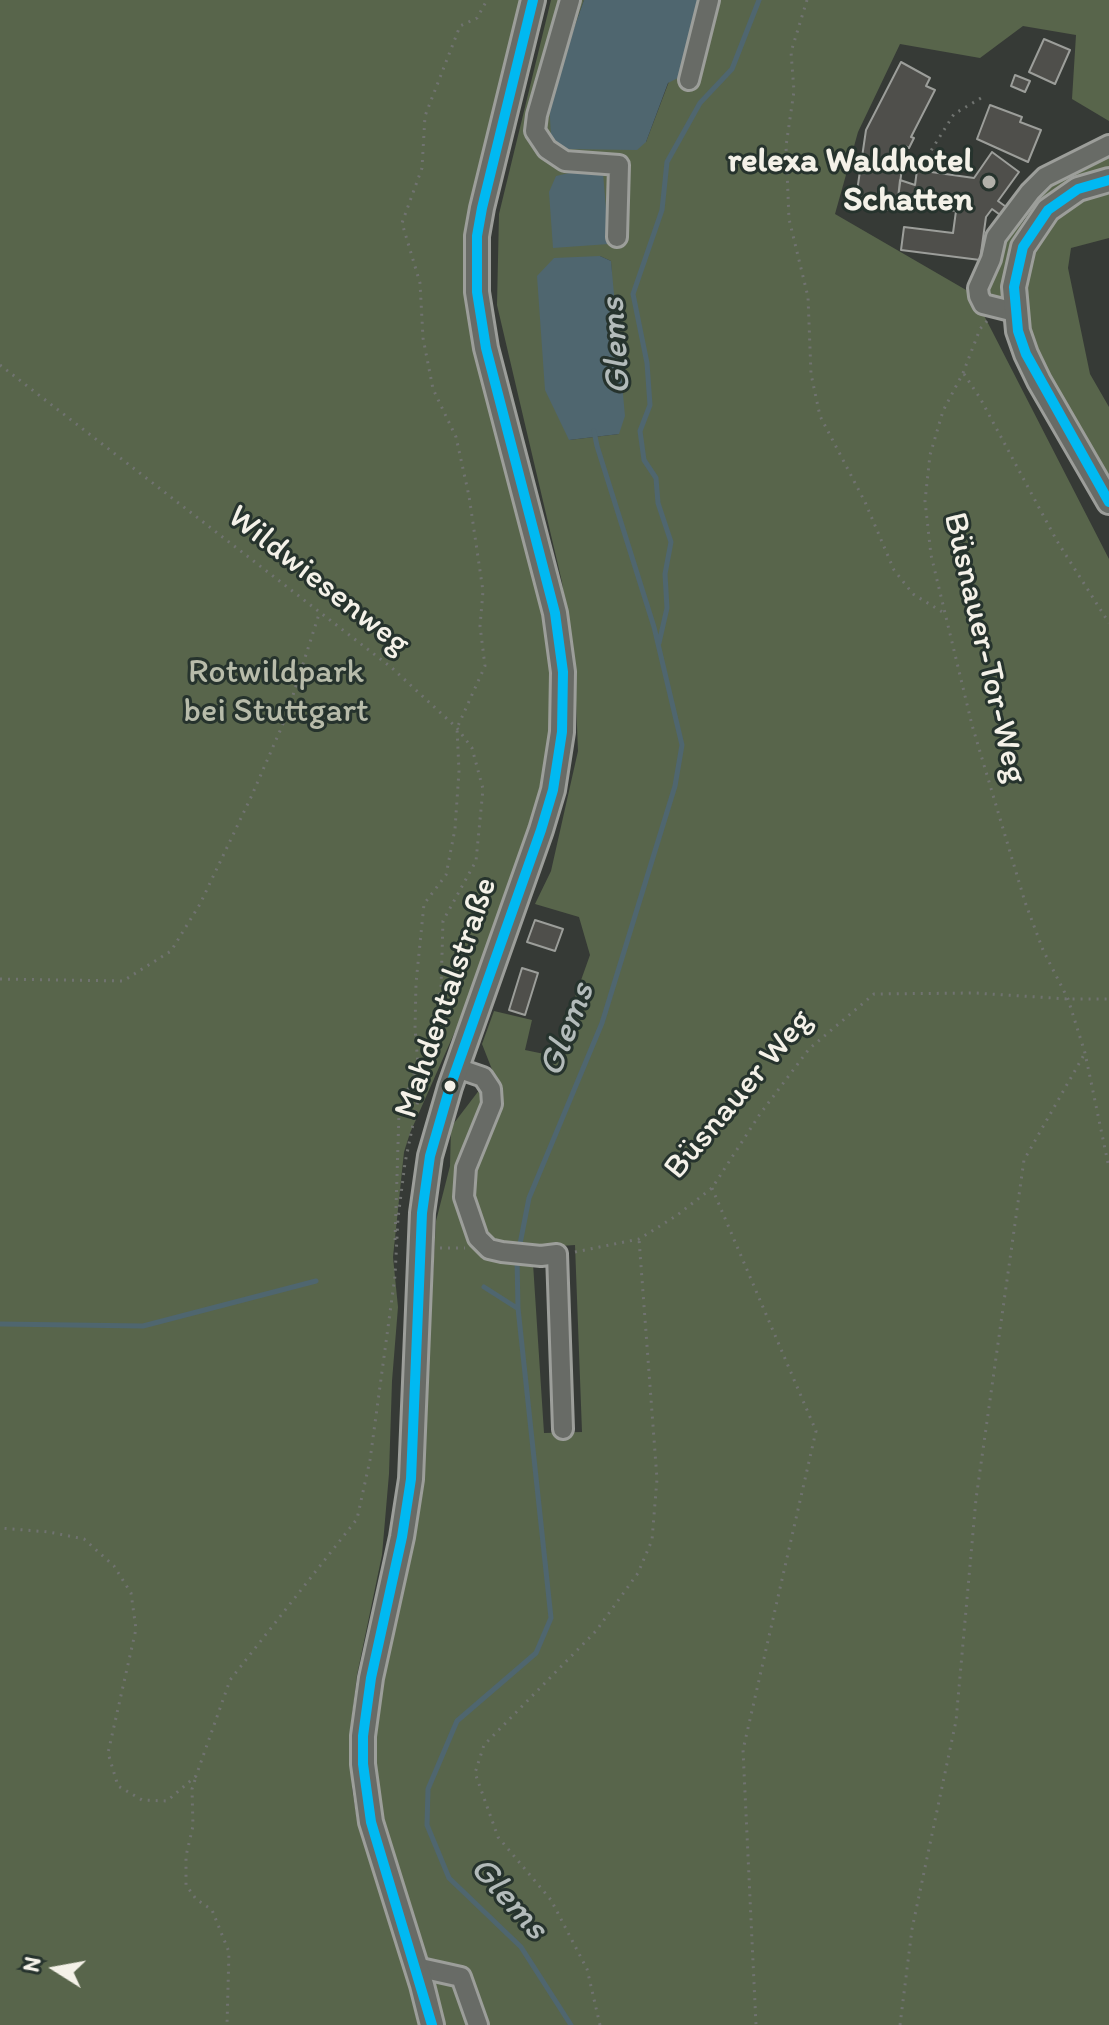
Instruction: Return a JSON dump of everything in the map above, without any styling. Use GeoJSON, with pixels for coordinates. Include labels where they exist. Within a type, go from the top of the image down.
{"type":"FeatureCollection","features":[{"type":"Feature","properties":{"kind":"main road","name":"Mahdentalstraße"},"geometry":{"type":"LineString","coordinates":[[432,2025],[371,1822],[363,1736],[371,1678],[402,1537],[411,1479],[425,1184],[438,1125],[541,830],[553,790],[562,732],[563,672],[555,613],[494,379],[477,292],[477,236],[482,208],[533,0]]}},
{"type":"Feature","properties":{"kind":"main road"},"geometry":{"type":"LineString","coordinates":[[1109,180],[1088,185],[1068,195],[1037,223],[1019,258],[1006,311],[1039,381],[1109,502]]}},
{"type":"Feature","properties":{"kind":"lane"},"geometry":{"type":"LineString","coordinates":[[570,0],[535,131],[547,149],[565,161],[619,165],[617,237]]}},
{"type":"Feature","properties":{"kind":"lane"},"geometry":{"type":"LineString","coordinates":[[689,80],[709,0]]}},
{"type":"Feature","properties":{"kind":"lane"},"geometry":{"type":"LineString","coordinates":[[1006,311],[983,304],[978,288],[991,259],[996,237],[1045,177],[1109,145]]}},
{"type":"Feature","properties":{"kind":"lane"},"geometry":{"type":"LineString","coordinates":[[457,1068],[483,1077],[491,1089],[492,1104],[466,1168],[464,1197],[478,1238],[489,1249],[549,1255],[563,1429]]}},
{"type":"Feature","properties":{"kind":"lane"},"geometry":{"type":"LineString","coordinates":[[416,1967],[461,1977],[478,2025]]}},
{"type":"Feature","properties":{"kind":"path"},"geometry":{"type":"LineString","coordinates":[[227,2025],[229,1952],[212,1910],[196,1899],[186,1885],[186,1856],[193,1826],[192,1789],[230,1680],[357,1519],[370,1460],[395,1276],[394,1214],[399,1113],[418,1064],[416,998],[424,904],[446,875],[455,829],[459,771],[457,728],[485,666],[480,626],[483,591],[469,496],[456,437],[433,389],[423,338],[420,283],[402,223],[422,168],[425,116],[460,26],[477,18],[487,0]]}},
{"type":"Feature","properties":{"kind":"path"},"geometry":{"type":"LineString","coordinates":[[807,0],[791,52],[794,91],[786,146],[789,219],[808,297],[811,374],[820,416],[865,502],[894,570],[913,594],[944,613]]}},
{"type":"Feature","properties":{"kind":"path"},"geometry":{"type":"LineString","coordinates":[[927,157],[954,114],[984,93]]}},
{"type":"Feature","properties":{"kind":"path","name":"Büsnauer-Tor-Weg"},"geometry":{"type":"LineString","coordinates":[[1006,311],[980,329],[963,373],[943,411],[930,455],[925,501],[931,555],[972,725],[1025,902],[1043,950],[1068,999],[1085,1053],[1109,1168]]}},
{"type":"Feature","properties":{"kind":"path","name":"Wildwiesenweg"},"geometry":{"type":"LineString","coordinates":[[0,365],[392,668],[457,728],[472,748],[483,789],[476,861],[443,921],[441,988],[405,1163],[395,1276]]}},
{"type":"Feature","properties":{"kind":"path"},"geometry":{"type":"LineString","coordinates":[[963,373],[980,398],[1057,541],[1109,623]]}},
{"type":"Feature","properties":{"kind":"path"},"geometry":{"type":"LineString","coordinates":[[0,979],[123,981],[171,951],[200,904],[252,795],[286,717],[320,611]]}},
{"type":"Feature","properties":{"kind":"path","name":"Büsnauer Weg"},"geometry":{"type":"LineString","coordinates":[[549,1255],[639,1239],[712,1188],[760,1114],[809,1049],[874,994],[975,993],[1109,999]]}},
{"type":"Feature","properties":{"kind":"path"},"geometry":{"type":"LineString","coordinates":[[900,2025],[912,1929],[956,1721],[976,1499],[1024,1160],[1085,1053]]}},
{"type":"Feature","properties":{"kind":"path"},"geometry":{"type":"LineString","coordinates":[[712,1188],[816,1431],[743,1750],[756,2025]]}},
{"type":"Feature","properties":{"kind":"path"},"geometry":{"type":"LineString","coordinates":[[600,2025],[587,1969],[551,1900],[498,1837],[475,1773],[484,1745],[596,1631],[638,1573],[652,1540],[657,1479],[639,1239]]}},
{"type":"Feature","properties":{"kind":"path"},"geometry":{"type":"LineString","coordinates":[[0,1528],[84,1539],[114,1566],[131,1593],[136,1629],[108,1753],[118,1786],[142,1800],[167,1801],[196,1776]]}},
{"type":"Feature","properties":{"kind":"green space","name":"Rotwildpark bei Stuttgart"},"geometry":{"type":"Polygon","coordinates":[[[0,0],[523,0],[470,235],[466,279],[471,329],[554,657],[552,755],[525,848],[464,1011],[404,1152],[393,1257],[398,1307],[382,1555],[357,1675],[350,1733],[352,1789],[357,1819],[418,2025],[0,2025],[0,0]]]}},
{"type":"Feature","properties":{"kind":"green space"},"geometry":{"type":"Polygon","coordinates":[[[551,0],[584,0],[549,98],[646,142],[700,0],[1109,0],[1109,121],[1072,99],[1076,35],[1023,26],[980,58],[900,44],[858,132],[835,214],[973,294],[1109,559],[1109,2025],[440,2025],[388,1858],[374,1772],[376,1716],[421,1487],[436,1221],[450,1166],[451,1127],[493,1072],[482,1044],[494,1011],[532,1020],[525,1050],[554,1056],[590,955],[579,917],[535,904],[551,871],[578,751],[575,676],[562,582],[497,305],[499,214],[551,0]],[[600,256],[569,440],[619,434],[611,261],[600,256]],[[575,1245],[532,1248],[544,1433],[582,1432],[575,1245]]]}},
{"type":"Feature","properties":{"kind":"green space"},"geometry":{"type":"Polygon","coordinates":[[[1109,151],[1109,167],[1071,179],[1036,205],[1024,220],[1011,246],[1003,276],[1001,301],[991,300],[987,293],[988,282],[1001,243],[1040,189],[1109,151]]]}},
{"type":"Feature","properties":{"kind":"green space"},"geometry":{"type":"Polygon","coordinates":[[[1109,193],[1109,238],[1071,248],[1068,268],[1090,374],[1109,407],[1109,475],[1042,362],[1030,333],[1025,307],[1030,262],[1049,227],[1081,201],[1109,193]]]}},
{"type":"Feature","properties":{"kind":"water"},"geometry":{"type":"Polygon","coordinates":[[[584,0],[700,0],[680,77],[668,83],[646,142],[637,150],[561,149],[551,137],[549,98],[584,0]]]}},
{"type":"Feature","properties":{"kind":"water"},"geometry":{"type":"Polygon","coordinates":[[[603,173],[609,244],[553,248],[549,192],[556,176],[603,173]]]}},
{"type":"Feature","properties":{"kind":"water"},"geometry":{"type":"Polygon","coordinates":[[[600,256],[611,261],[625,416],[619,434],[569,440],[545,390],[537,276],[554,258],[600,256]]]}},
{"type":"Feature","properties":{"kind":"building"},"geometry":{"type":"Polygon","coordinates":[[[1044,39],[1070,50],[1055,84],[1029,72],[1044,39]]]}},
{"type":"Feature","properties":{"kind":"building"},"geometry":{"type":"Polygon","coordinates":[[[901,62],[930,78],[926,86],[935,90],[911,137],[914,138],[909,148],[905,146],[898,198],[890,197],[889,210],[855,205],[866,130],[901,62]]]}},
{"type":"Feature","properties":{"kind":"building"},"geometry":{"type":"Polygon","coordinates":[[[1015,75],[1030,81],[1025,92],[1011,86],[1015,75]]]}},
{"type":"Feature","properties":{"kind":"building"},"geometry":{"type":"Polygon","coordinates":[[[990,105],[1022,117],[1020,122],[1041,130],[1028,162],[977,139],[990,105]]]}},
{"type":"Feature","properties":{"kind":"building"},"geometry":{"type":"Polygon","coordinates":[[[992,152],[1019,172],[998,201],[1009,209],[1003,217],[992,209],[986,217],[980,260],[901,250],[904,227],[953,233],[956,211],[898,198],[900,180],[915,185],[917,170],[974,178],[992,152]]]}},
{"type":"Feature","properties":{"kind":"building"},"geometry":{"type":"Polygon","coordinates":[[[535,920],[563,929],[555,951],[527,942],[535,920]]]}},
{"type":"Feature","properties":{"kind":"building"},"geometry":{"type":"Polygon","coordinates":[[[522,968],[538,973],[525,1015],[509,1010],[522,968]]]}},
{"type":"Feature","properties":{"kind":"waterway","name":"Glems"},"geometry":{"type":"LineString","coordinates":[[659,643],[667,608],[665,574],[671,542],[658,503],[656,478],[644,460],[640,431],[650,405],[647,363],[633,294],[662,210],[667,162],[700,103],[732,69],[759,0]]}},
{"type":"Feature","properties":{"kind":"waterway","name":"Glems"},"geometry":{"type":"LineString","coordinates":[[519,1249],[529,1198],[602,1023],[675,786],[682,745],[654,627],[594,431]]}},
{"type":"Feature","properties":{"kind":"waterway","name":"Glems"},"geometry":{"type":"LineString","coordinates":[[517,1259],[518,1308],[551,1618],[536,1653],[457,1721],[428,1789],[427,1825],[449,1878],[521,1947],[571,2025]]}},
{"type":"Feature","properties":{"kind":"waterway"},"geometry":{"type":"LineString","coordinates":[[0,1324],[143,1326],[316,1281]]}},
{"type":"Feature","properties":{"kind":"waterway"},"geometry":{"type":"LineString","coordinates":[[484,1287],[517,1308]]}},
{"type":"Feature","properties":{"kind":"transit line"},"geometry":{"type":"LineString","coordinates":[[432,2025],[371,1822],[363,1764],[363,1736],[371,1678],[402,1537],[411,1479],[422,1213],[430,1156],[450,1087],[541,830],[553,790],[562,732],[563,672],[555,613],[486,348],[477,292],[477,236],[482,208],[533,0]]}},
{"type":"Feature","properties":{"kind":"transit line"},"geometry":{"type":"LineString","coordinates":[[1109,180],[1078,189],[1048,210],[1023,247],[1014,287],[1018,331],[1026,354],[1109,502]]}},
{"type":"Feature","properties":{"kind":"place","name":"relexa Waldhotel Schatten"},"geometry":{"type":"Point","coordinates":[989,182]}}]}
